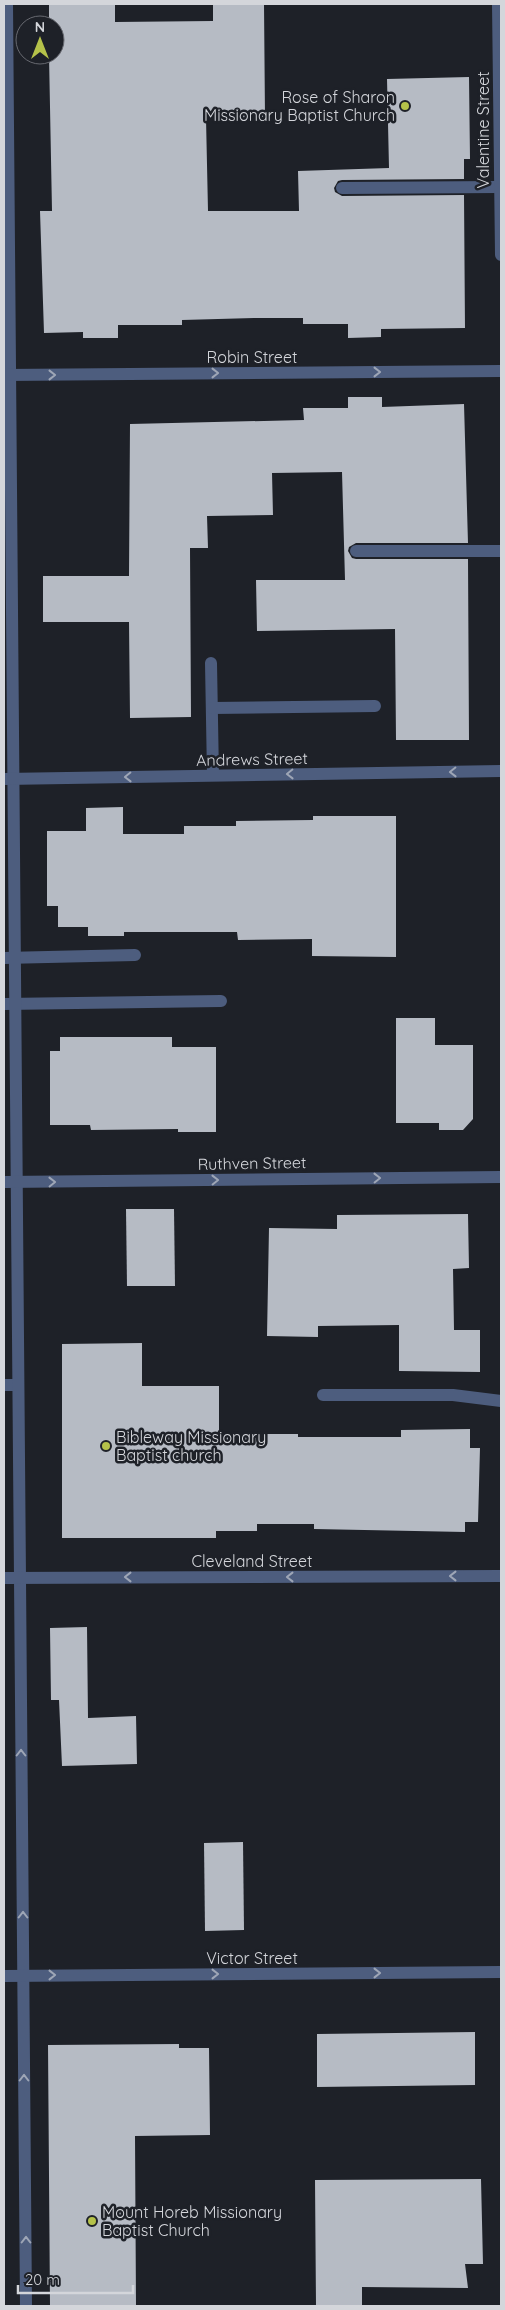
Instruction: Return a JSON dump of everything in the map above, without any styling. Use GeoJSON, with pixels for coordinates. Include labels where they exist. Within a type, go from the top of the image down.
{"type":"FeatureCollection","features":[{"type":"Feature","properties":{"kind":"street"},"geometry":{"type":"LineString","coordinates":[[6,4],[10,1182],[18,1385],[26,2306]]}},
{"type":"Feature","properties":{"kind":"street","name":"Valentine Street"},"geometry":{"type":"LineString","coordinates":[[498,4],[501,255]]}},
{"type":"Feature","properties":{"kind":"street"},"geometry":{"type":"LineString","coordinates":[[342,188],[499,187]]}},
{"type":"Feature","properties":{"kind":"street","name":"Robin Street"},"geometry":{"type":"LineString","coordinates":[[7,375],[501,371]]}},
{"type":"Feature","properties":{"kind":"street"},"geometry":{"type":"LineString","coordinates":[[356,551],[501,551]]}},
{"type":"Feature","properties":{"kind":"street"},"geometry":{"type":"LineString","coordinates":[[211,663],[213,776]]}},
{"type":"Feature","properties":{"kind":"street"},"geometry":{"type":"LineString","coordinates":[[212,708],[375,706]]}},
{"type":"Feature","properties":{"kind":"street","name":"Andrews Street"},"geometry":{"type":"LineString","coordinates":[[8,779],[501,771]]}},
{"type":"Feature","properties":{"kind":"street"},"geometry":{"type":"LineString","coordinates":[[9,957],[135,955]]}},
{"type":"Feature","properties":{"kind":"street"},"geometry":{"type":"LineString","coordinates":[[10,1004],[221,1001]]}},
{"type":"Feature","properties":{"kind":"street","name":"Ruthven Street"},"geometry":{"type":"LineString","coordinates":[[10,1182],[501,1177]]}},
{"type":"Feature","properties":{"kind":"street"},"geometry":{"type":"LineString","coordinates":[[4,1385],[18,1385]]}},
{"type":"Feature","properties":{"kind":"street"},"geometry":{"type":"LineString","coordinates":[[323,1395],[453,1395],[501,1401]]}},
{"type":"Feature","properties":{"kind":"street","name":"Cleveland Street"},"geometry":{"type":"LineString","coordinates":[[4,1578],[501,1576]]}},
{"type":"Feature","properties":{"kind":"street","name":"Victor Street"},"geometry":{"type":"LineString","coordinates":[[4,1976],[501,1972]]}},
{"type":"Feature","properties":{"kind":"building"},"geometry":{"type":"Polygon","coordinates":[[[49,4],[115,4],[115,22],[213,21],[213,4],[264,4],[265,117],[206,118],[208,211],[299,211],[298,171],[389,168],[387,79],[469,77],[470,159],[464,159],[464,179],[342,180],[338,181],[334,188],[335,192],[342,196],[464,195],[465,328],[381,329],[381,337],[348,338],[348,324],[303,324],[303,318],[254,318],[182,320],[182,325],[118,325],[118,338],[83,338],[83,332],[44,333],[40,211],[52,211],[49,65],[65,65],[65,15],[49,15],[49,4]]]}},
{"type":"Feature","properties":{"kind":"building"},"geometry":{"type":"Polygon","coordinates":[[[348,397],[382,397],[382,407],[464,404],[468,543],[356,543],[349,547],[348,551],[352,558],[356,559],[468,559],[469,740],[396,740],[395,629],[257,631],[256,580],[345,580],[342,472],[272,473],[273,515],[207,516],[208,548],[190,548],[191,717],[130,718],[129,622],[43,622],[43,576],[129,576],[130,424],[304,420],[303,408],[348,408],[348,397]]]}},
{"type":"Feature","properties":{"kind":"building"},"geometry":{"type":"Polygon","coordinates":[[[123,807],[123,834],[184,834],[184,826],[236,826],[236,821],[313,820],[313,816],[396,816],[396,957],[312,956],[312,939],[238,940],[237,932],[124,932],[124,936],[88,936],[88,927],[58,927],[58,906],[47,906],[47,831],[86,831],[86,808],[123,807]]]}},
{"type":"Feature","properties":{"kind":"building"},"geometry":{"type":"Polygon","coordinates":[[[396,1018],[435,1018],[435,1045],[473,1045],[473,1119],[463,1130],[439,1130],[439,1123],[396,1123],[396,1018]]]}},
{"type":"Feature","properties":{"kind":"building"},"geometry":{"type":"Polygon","coordinates":[[[60,1037],[172,1037],[172,1047],[216,1047],[216,1132],[178,1132],[178,1129],[91,1130],[90,1125],[50,1125],[50,1051],[60,1051],[60,1037]]]}},
{"type":"Feature","properties":{"kind":"building"},"geometry":{"type":"Polygon","coordinates":[[[126,1209],[174,1209],[175,1286],[127,1286],[126,1209]]]}},
{"type":"Feature","properties":{"kind":"building"},"geometry":{"type":"Polygon","coordinates":[[[468,1214],[469,1268],[453,1269],[454,1330],[480,1330],[480,1372],[399,1371],[399,1325],[318,1326],[318,1337],[267,1336],[269,1228],[337,1229],[337,1215],[468,1214]]]}},
{"type":"Feature","properties":{"kind":"building"},"geometry":{"type":"Polygon","coordinates":[[[142,1343],[142,1386],[219,1386],[219,1434],[298,1434],[298,1437],[401,1437],[401,1430],[470,1429],[470,1448],[480,1448],[478,1522],[465,1522],[465,1532],[314,1529],[314,1524],[257,1524],[257,1531],[216,1531],[216,1538],[62,1538],[62,1344],[142,1343]]]}},
{"type":"Feature","properties":{"kind":"building"},"geometry":{"type":"Polygon","coordinates":[[[87,1627],[88,1718],[136,1716],[137,1764],[62,1766],[59,1700],[51,1700],[50,1628],[87,1627]]]}},
{"type":"Feature","properties":{"kind":"building"},"geometry":{"type":"Polygon","coordinates":[[[243,1842],[244,1930],[205,1931],[204,1843],[243,1842]]]}},
{"type":"Feature","properties":{"kind":"building"},"geometry":{"type":"Polygon","coordinates":[[[475,2032],[475,2085],[317,2087],[317,2034],[475,2032]]]}},
{"type":"Feature","properties":{"kind":"building","name":"Mount Horeb Missionary Baptist Church"},"geometry":{"type":"Polygon","coordinates":[[[179,2044],[179,2048],[209,2048],[210,2135],[135,2136],[136,2306],[50,2306],[48,2045],[179,2044]]]}},
{"type":"Feature","properties":{"kind":"building"},"geometry":{"type":"Polygon","coordinates":[[[481,2179],[483,2264],[465,2264],[468,2288],[362,2287],[362,2306],[316,2306],[315,2180],[481,2179]]]}},
{"type":"Feature","properties":{"kind":"place","name":"Rose of Sharon Missionary Baptist Church"},"geometry":{"type":"Point","coordinates":[405,106]}},
{"type":"Feature","properties":{"kind":"place","name":"Bibleway Missionary Baptist church"},"geometry":{"type":"Point","coordinates":[106,1446]}},
{"type":"Feature","properties":{"kind":"place","name":"Mount Horeb Missionary Baptist Church"},"geometry":{"type":"Point","coordinates":[92,2221]}}]}
